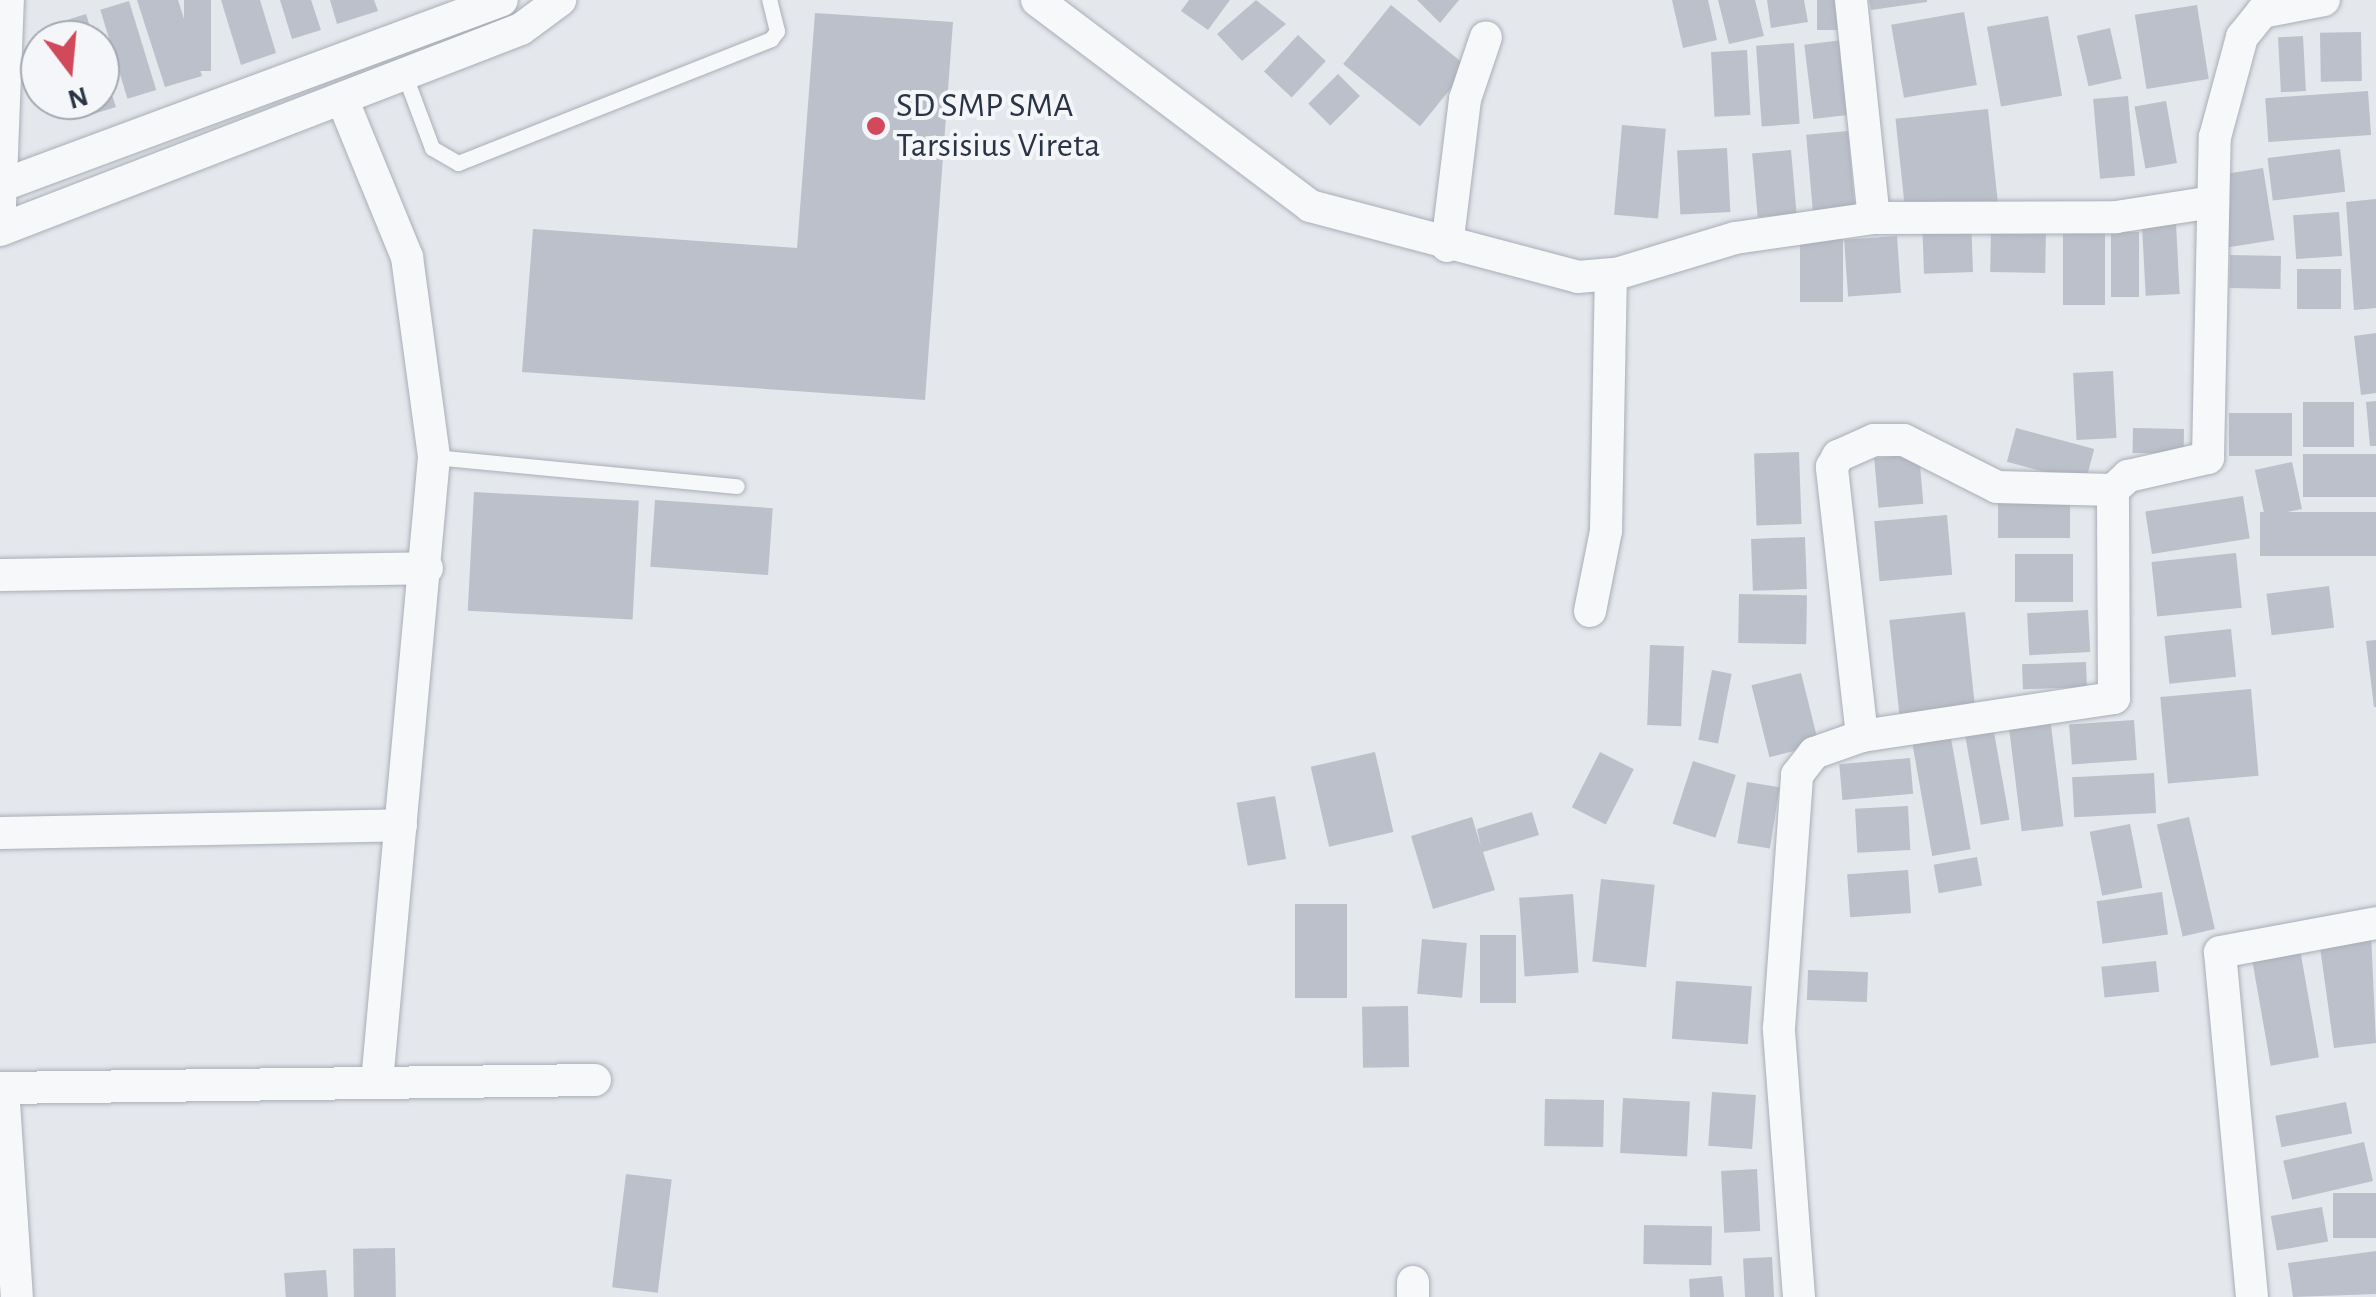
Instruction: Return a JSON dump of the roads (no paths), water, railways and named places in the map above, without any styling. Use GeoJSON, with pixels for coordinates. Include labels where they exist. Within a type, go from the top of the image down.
{"type":"FeatureCollection","features":[{"type":"Feature","properties":{"kind":"street"},"geometry":{"type":"LineString","coordinates":[[0,214],[8,0]]}},
{"type":"Feature","properties":{"kind":"street"},"geometry":{"type":"LineString","coordinates":[[1,185],[502,0]]}},
{"type":"Feature","properties":{"kind":"street"},"geometry":{"type":"LineString","coordinates":[[0,230],[405,76],[516,14],[560,0]]}},
{"type":"Feature","properties":{"kind":"street"},"geometry":{"type":"LineString","coordinates":[[1037,0],[1310,206],[1447,246],[1578,277],[1611,275],[1735,238],[1874,218],[2116,217],[2213,202]]}},
{"type":"Feature","properties":{"kind":"street"},"geometry":{"type":"LineString","coordinates":[[1851,0],[1874,218]]}},
{"type":"Feature","properties":{"kind":"street"},"geometry":{"type":"LineString","coordinates":[[1862,736],[1832,468],[1838,456],[1874,440],[1904,440],[1997,488],[2113,490],[2128,476],[2208,458],[2214,137],[2248,21],[2324,0]]}},
{"type":"Feature","properties":{"kind":"street"},"geometry":{"type":"LineString","coordinates":[[1447,246],[1465,99],[1486,37]]}},
{"type":"Feature","properties":{"kind":"street"},"geometry":{"type":"LineString","coordinates":[[343,101],[406,257],[434,457],[427,568],[377,1082]]}},
{"type":"Feature","properties":{"kind":"street"},"geometry":{"type":"LineString","coordinates":[[1590,611],[1606,531],[1611,275]]}},
{"type":"Feature","properties":{"kind":"street"},"geometry":{"type":"LineString","coordinates":[[1799,1297],[1780,1028],[1795,788],[1814,752],[1862,736],[2114,698],[2113,490]]}},
{"type":"Feature","properties":{"kind":"street"},"geometry":{"type":"LineString","coordinates":[[0,575],[427,568]]}},
{"type":"Feature","properties":{"kind":"street"},"geometry":{"type":"LineString","coordinates":[[0,833],[401,826]]}},
{"type":"Feature","properties":{"kind":"street"},"geometry":{"type":"LineString","coordinates":[[2252,1297],[2220,952],[2376,923]]}},
{"type":"Feature","properties":{"kind":"street"},"geometry":{"type":"LineString","coordinates":[[17,1297],[2,1088],[595,1080]]}},
{"type":"Feature","properties":{"kind":"lane"},"geometry":{"type":"LineString","coordinates":[[405,76],[432,148],[458,163],[771,39],[777,30],[770,0]]}},
{"type":"Feature","properties":{"kind":"lane"},"geometry":{"type":"LineString","coordinates":[[434,457],[737,486]]}},
{"type":"Feature","properties":{"kind":"place","name":"SD SMP SMA Tarsisius Vireta"},"geometry":{"type":"Point","coordinates":[876,126]}}]}
